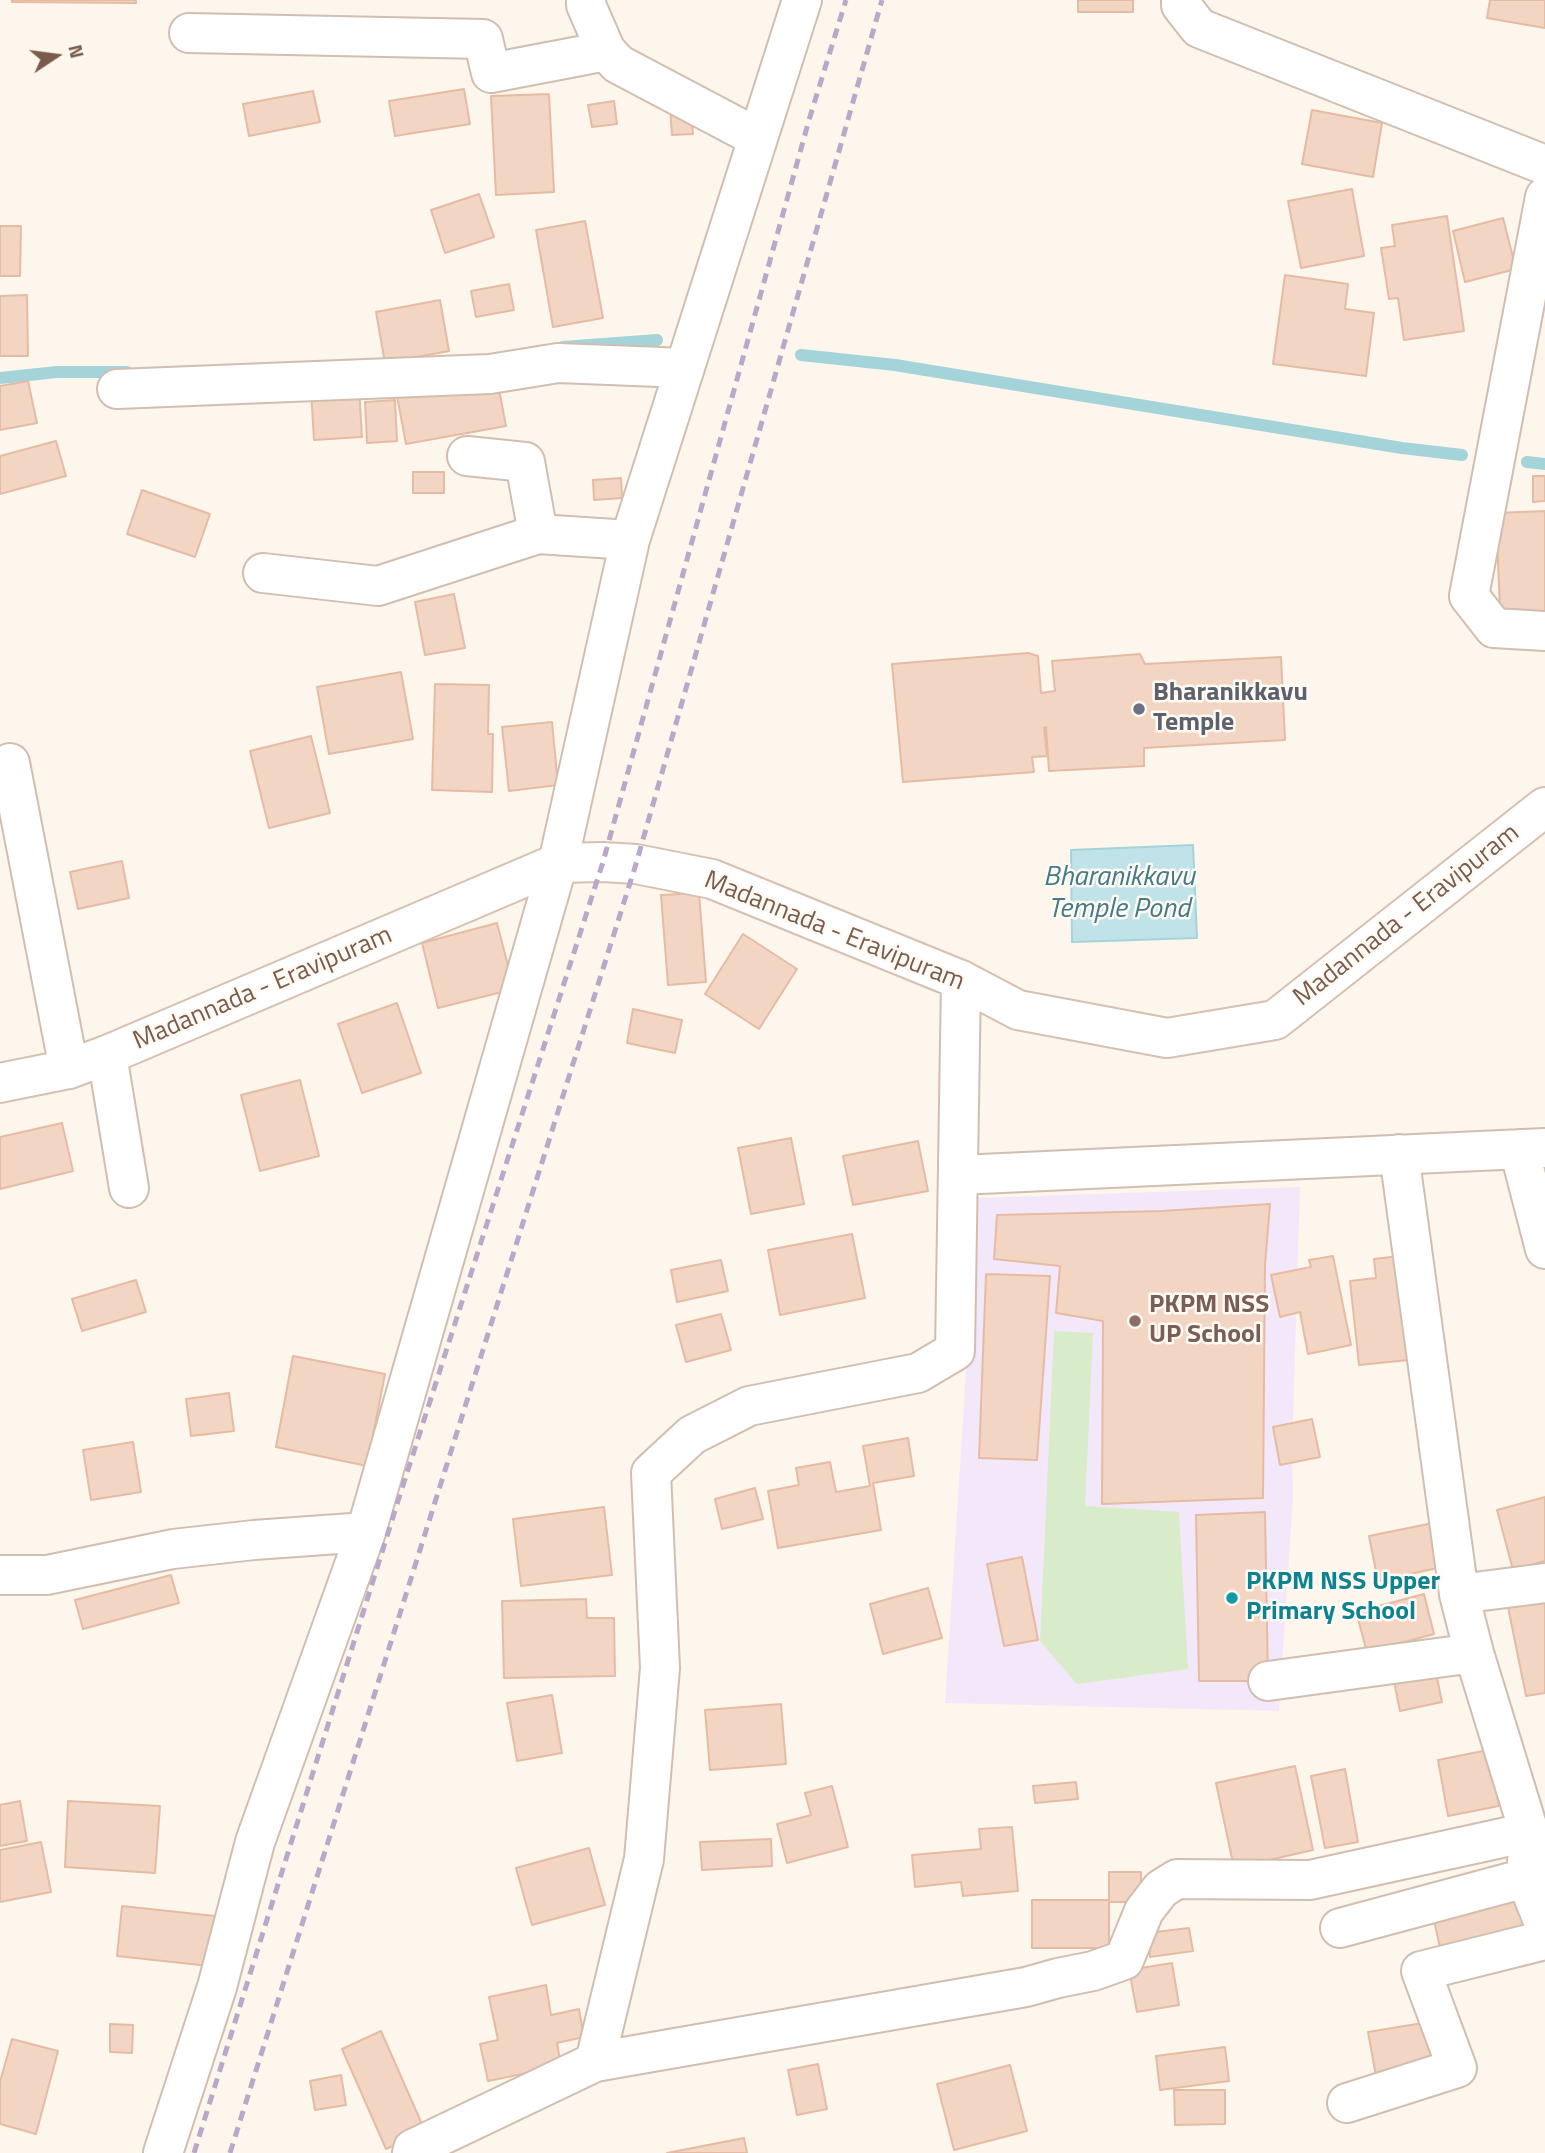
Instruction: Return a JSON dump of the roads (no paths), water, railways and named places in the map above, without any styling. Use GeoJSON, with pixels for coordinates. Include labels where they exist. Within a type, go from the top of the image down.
{"type":"FeatureCollection","features":[{"type":"Feature","properties":{"kind":"street"},"geometry":{"type":"LineString","coordinates":[[586,0],[607,51],[618,64],[758,138]]}},
{"type":"Feature","properties":{"kind":"street"},"geometry":{"type":"LineString","coordinates":[[163,2153],[217,1987],[255,1842],[366,1532],[558,863],[630,540],[802,0]]}},
{"type":"Feature","properties":{"kind":"street"},"geometry":{"type":"LineString","coordinates":[[1181,0],[1181,5],[1199,28],[1545,165]]}},
{"type":"Feature","properties":{"kind":"street"},"geometry":{"type":"LineString","coordinates":[[189,33],[483,39],[491,73],[607,51]]}},
{"type":"Feature","properties":{"kind":"street"},"geometry":{"type":"LineString","coordinates":[[1545,197],[1469,596],[1494,628],[1545,631]]}},
{"type":"Feature","properties":{"kind":"street"},"geometry":{"type":"LineString","coordinates":[[117,389],[490,374],[558,363],[685,368]]}},
{"type":"Feature","properties":{"kind":"street"},"geometry":{"type":"LineString","coordinates":[[467,456],[525,462],[538,534]]}},
{"type":"Feature","properties":{"kind":"street"},"geometry":{"type":"LineString","coordinates":[[263,573],[378,586],[538,534],[630,540]]}},
{"type":"Feature","properties":{"kind":"street"},"geometry":{"type":"LineString","coordinates":[[9,763],[69,1069]]}},
{"type":"Feature","properties":{"kind":"street","name":"Madannada - Eravipuram"},"geometry":{"type":"LineString","coordinates":[[0,1083],[69,1069],[107,1055],[558,863],[636,864],[712,880],[961,980],[1018,1010],[1167,1038],[1275,1020],[1545,807]]}},
{"type":"Feature","properties":{"kind":"street"},"geometry":{"type":"LineString","coordinates":[[595,2062],[644,1859],[660,1668],[651,1473],[692,1435],[749,1406],[918,1373],[954,1351],[961,980]]}},
{"type":"Feature","properties":{"kind":"street"},"geometry":{"type":"LineString","coordinates":[[107,1055],[129,1188]]}},
{"type":"Feature","properties":{"kind":"street"},"geometry":{"type":"LineString","coordinates":[[959,1175],[1532,1148],[1545,1249]]}},
{"type":"Feature","properties":{"kind":"street"},"geometry":{"type":"LineString","coordinates":[[1399,1154],[1460,1594],[1474,1653],[1528,1832],[1526,1878],[1545,1926]]}},
{"type":"Feature","properties":{"kind":"street"},"geometry":{"type":"LineString","coordinates":[[0,1575],[47,1575],[173,1549],[366,1532]]}},
{"type":"Feature","properties":{"kind":"street"},"geometry":{"type":"LineString","coordinates":[[1460,1594],[1545,1583]]}},
{"type":"Feature","properties":{"kind":"street"},"geometry":{"type":"LineString","coordinates":[[1268,1681],[1474,1653]]}},
{"type":"Feature","properties":{"kind":"street"},"geometry":{"type":"LineString","coordinates":[[412,2153],[413,2149],[595,2062],[1026,1987],[1093,1971],[1124,1959],[1144,1910],[1161,1889],[1177,1880],[1310,1880],[1528,1832]]}},
{"type":"Feature","properties":{"kind":"street"},"geometry":{"type":"LineString","coordinates":[[1340,1928],[1526,1878]]}},
{"type":"Feature","properties":{"kind":"street"},"geometry":{"type":"LineString","coordinates":[[1347,2103],[1457,2068],[1421,1971],[1545,1940]]}},
{"type":"Feature","properties":{"kind":"water","name":"Bharanikkavu Temple Pond"},"geometry":{"type":"Polygon","coordinates":[[[1193,845],[1197,938],[1072,942],[1071,850],[1193,845]]]}},
{"type":"Feature","properties":{"kind":"waterway"},"geometry":{"type":"LineString","coordinates":[[563,347],[657,340]]}},
{"type":"Feature","properties":{"kind":"waterway"},"geometry":{"type":"LineString","coordinates":[[801,355],[895,365],[1402,448],[1462,455]]}},
{"type":"Feature","properties":{"kind":"waterway"},"geometry":{"type":"LineString","coordinates":[[0,378],[57,372],[127,372]]}},
{"type":"Feature","properties":{"kind":"waterway"},"geometry":{"type":"LineString","coordinates":[[1527,462],[1545,464]]}},
{"type":"Feature","properties":{"kind":"railway"},"geometry":{"type":"LineString","coordinates":[[194,2153],[398,1501],[603,862],[809,120],[846,0]]}},
{"type":"Feature","properties":{"kind":"railway"},"geometry":{"type":"LineString","coordinates":[[230,2153],[636,864],[882,0]]}},
{"type":"Feature","properties":{"kind":"place","name":"Bharanikkavu Temple"},"geometry":{"type":"Point","coordinates":[1139,709]}},
{"type":"Feature","properties":{"kind":"place","name":"PKPM NSS UP School"},"geometry":{"type":"Point","coordinates":[1135,1321]}},
{"type":"Feature","properties":{"kind":"place","name":"PKPM NSS Upper Primary School"},"geometry":{"type":"Point","coordinates":[1232,1598]}}]}
